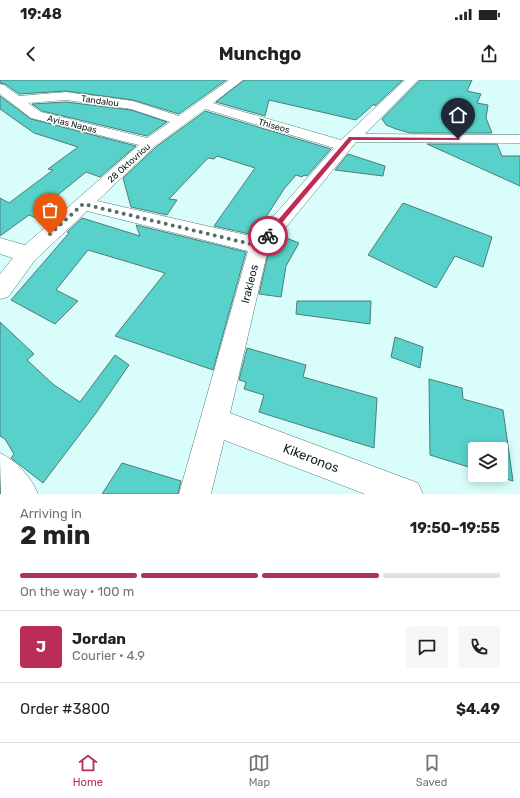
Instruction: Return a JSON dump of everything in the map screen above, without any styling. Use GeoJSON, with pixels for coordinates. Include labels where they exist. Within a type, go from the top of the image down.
{"type":"FeatureCollection","features":[{"type":"Feature","properties":{"kind":"street","name":"28 Oktovriou"},"geometry":{"type":"LineString","coordinates":[[0,290],[28,254],[150,143],[237,80]]}},
{"type":"Feature","properties":{"kind":"street","name":"Irakleos"},"geometry":{"type":"LineString","coordinates":[[195,494],[215,422],[259,246],[347,142],[412,80]]}},
{"type":"Feature","properties":{"kind":"street","name":"Ayias Napas"},"geometry":{"type":"LineString","coordinates":[[0,88],[36,115],[150,143]]}},
{"type":"Feature","properties":{"kind":"street","name":"Tandalou"},"geometry":{"type":"LineString","coordinates":[[16,100],[66,96],[133,105],[182,121]]}},
{"type":"Feature","properties":{"kind":"street","name":"Thiseos"},"geometry":{"type":"LineString","coordinates":[[204,105],[347,142],[520,139]]}},
{"type":"Feature","properties":{"kind":"street"},"geometry":{"type":"LineString","coordinates":[[83,204],[259,246]]}},
{"type":"Feature","properties":{"kind":"street"},"geometry":{"type":"LineString","coordinates":[[0,246],[28,254]]}},
{"type":"Feature","properties":{"kind":"street","name":"Kikeronos"},"geometry":{"type":"LineString","coordinates":[[215,422],[406,494]]}},
{"type":"Feature","properties":{"kind":"street"},"geometry":{"type":"LineString","coordinates":[[0,469],[22,494]]}},
{"type":"Feature","properties":{"kind":"building"},"geometry":{"type":"Polygon","coordinates":[[[0,80],[226,80],[179,114],[133,100],[66,91],[19,94],[5,84],[0,83],[0,80]]]}},
{"type":"Feature","properties":{"kind":"building"},"geometry":{"type":"Polygon","coordinates":[[[244,80],[403,80],[375,106],[374,104],[356,120],[269,100],[265,116],[216,102],[244,80]]]}},
{"type":"Feature","properties":{"kind":"building"},"geometry":{"type":"Polygon","coordinates":[[[420,80],[472,80],[467,91],[481,94],[477,103],[488,105],[486,118],[492,133],[410,133],[386,125],[382,119],[420,80]]]}},
{"type":"Feature","properties":{"kind":"building"},"geometry":{"type":"Polygon","coordinates":[[[0,96],[31,119],[136,146],[100,177],[86,172],[48,203],[63,209],[48,223],[29,215],[0,236],[0,198],[9,203],[53,170],[48,169],[78,147],[34,133],[0,109],[0,96]]]}},
{"type":"Feature","properties":{"kind":"building"},"geometry":{"type":"Polygon","coordinates":[[[66,102],[131,110],[167,122],[147,136],[42,111],[32,104],[66,102]]]}},
{"type":"Feature","properties":{"kind":"building"},"geometry":{"type":"Polygon","coordinates":[[[205,111],[331,149],[307,176],[304,175],[302,177],[296,175],[284,189],[259,228],[260,229],[254,235],[214,226],[255,168],[217,156],[214,159],[208,158],[169,199],[177,200],[167,215],[131,207],[123,178],[156,147],[205,111]]]}},
{"type":"Feature","properties":{"kind":"building"},"geometry":{"type":"Polygon","coordinates":[[[427,144],[497,144],[502,156],[520,156],[520,186],[427,144]]]}},
{"type":"Feature","properties":{"kind":"building"},"geometry":{"type":"Polygon","coordinates":[[[348,154],[385,166],[383,176],[335,170],[348,154]]]}},
{"type":"Feature","properties":{"kind":"building"},"geometry":{"type":"Polygon","coordinates":[[[403,203],[492,237],[483,267],[455,256],[436,288],[368,255],[403,203]]]}},
{"type":"Feature","properties":{"kind":"building"},"geometry":{"type":"Polygon","coordinates":[[[82,218],[140,236],[136,225],[246,252],[213,370],[115,336],[165,273],[88,250],[56,290],[78,301],[55,324],[11,300],[69,233],[67,232],[82,218]]]}},
{"type":"Feature","properties":{"kind":"building"},"geometry":{"type":"Polygon","coordinates":[[[281,236],[299,243],[286,266],[281,297],[259,294],[269,250],[281,236]]]}},
{"type":"Feature","properties":{"kind":"building"},"geometry":{"type":"Polygon","coordinates":[[[297,301],[371,301],[370,324],[296,314],[297,301]]]}},
{"type":"Feature","properties":{"kind":"building"},"geometry":{"type":"Polygon","coordinates":[[[0,322],[34,354],[27,360],[54,385],[80,402],[115,355],[129,365],[96,413],[43,483],[11,458],[14,454],[5,439],[0,436],[0,322]]]}},
{"type":"Feature","properties":{"kind":"building"},"geometry":{"type":"Polygon","coordinates":[[[395,337],[423,347],[420,368],[391,357],[395,337]]]}},
{"type":"Feature","properties":{"kind":"building"},"geometry":{"type":"Polygon","coordinates":[[[247,348],[306,365],[303,377],[377,398],[374,448],[259,412],[264,395],[244,389],[246,382],[239,380],[247,348]]]}},
{"type":"Feature","properties":{"kind":"building"},"geometry":{"type":"Polygon","coordinates":[[[429,379],[462,388],[463,399],[503,410],[508,442],[468,442],[468,467],[430,455],[429,379]]]}},
{"type":"Feature","properties":{"kind":"building"},"geometry":{"type":"Polygon","coordinates":[[[508,446],[513,481],[508,480],[508,446]]]}},
{"type":"Feature","properties":{"kind":"building"},"geometry":{"type":"Polygon","coordinates":[[[122,463],[181,481],[178,494],[102,494],[122,463]]]}},
{"type":"Feature","properties":{"kind":"way so far"},"geometry":{"type":"LineString","coordinates":[[50,234],[83,204],[259,246],[268,236]]}},
{"type":"Feature","properties":{"kind":"route"},"geometry":{"type":"LineString","coordinates":[[268,236],[351,138],[458,139]]}}]}
